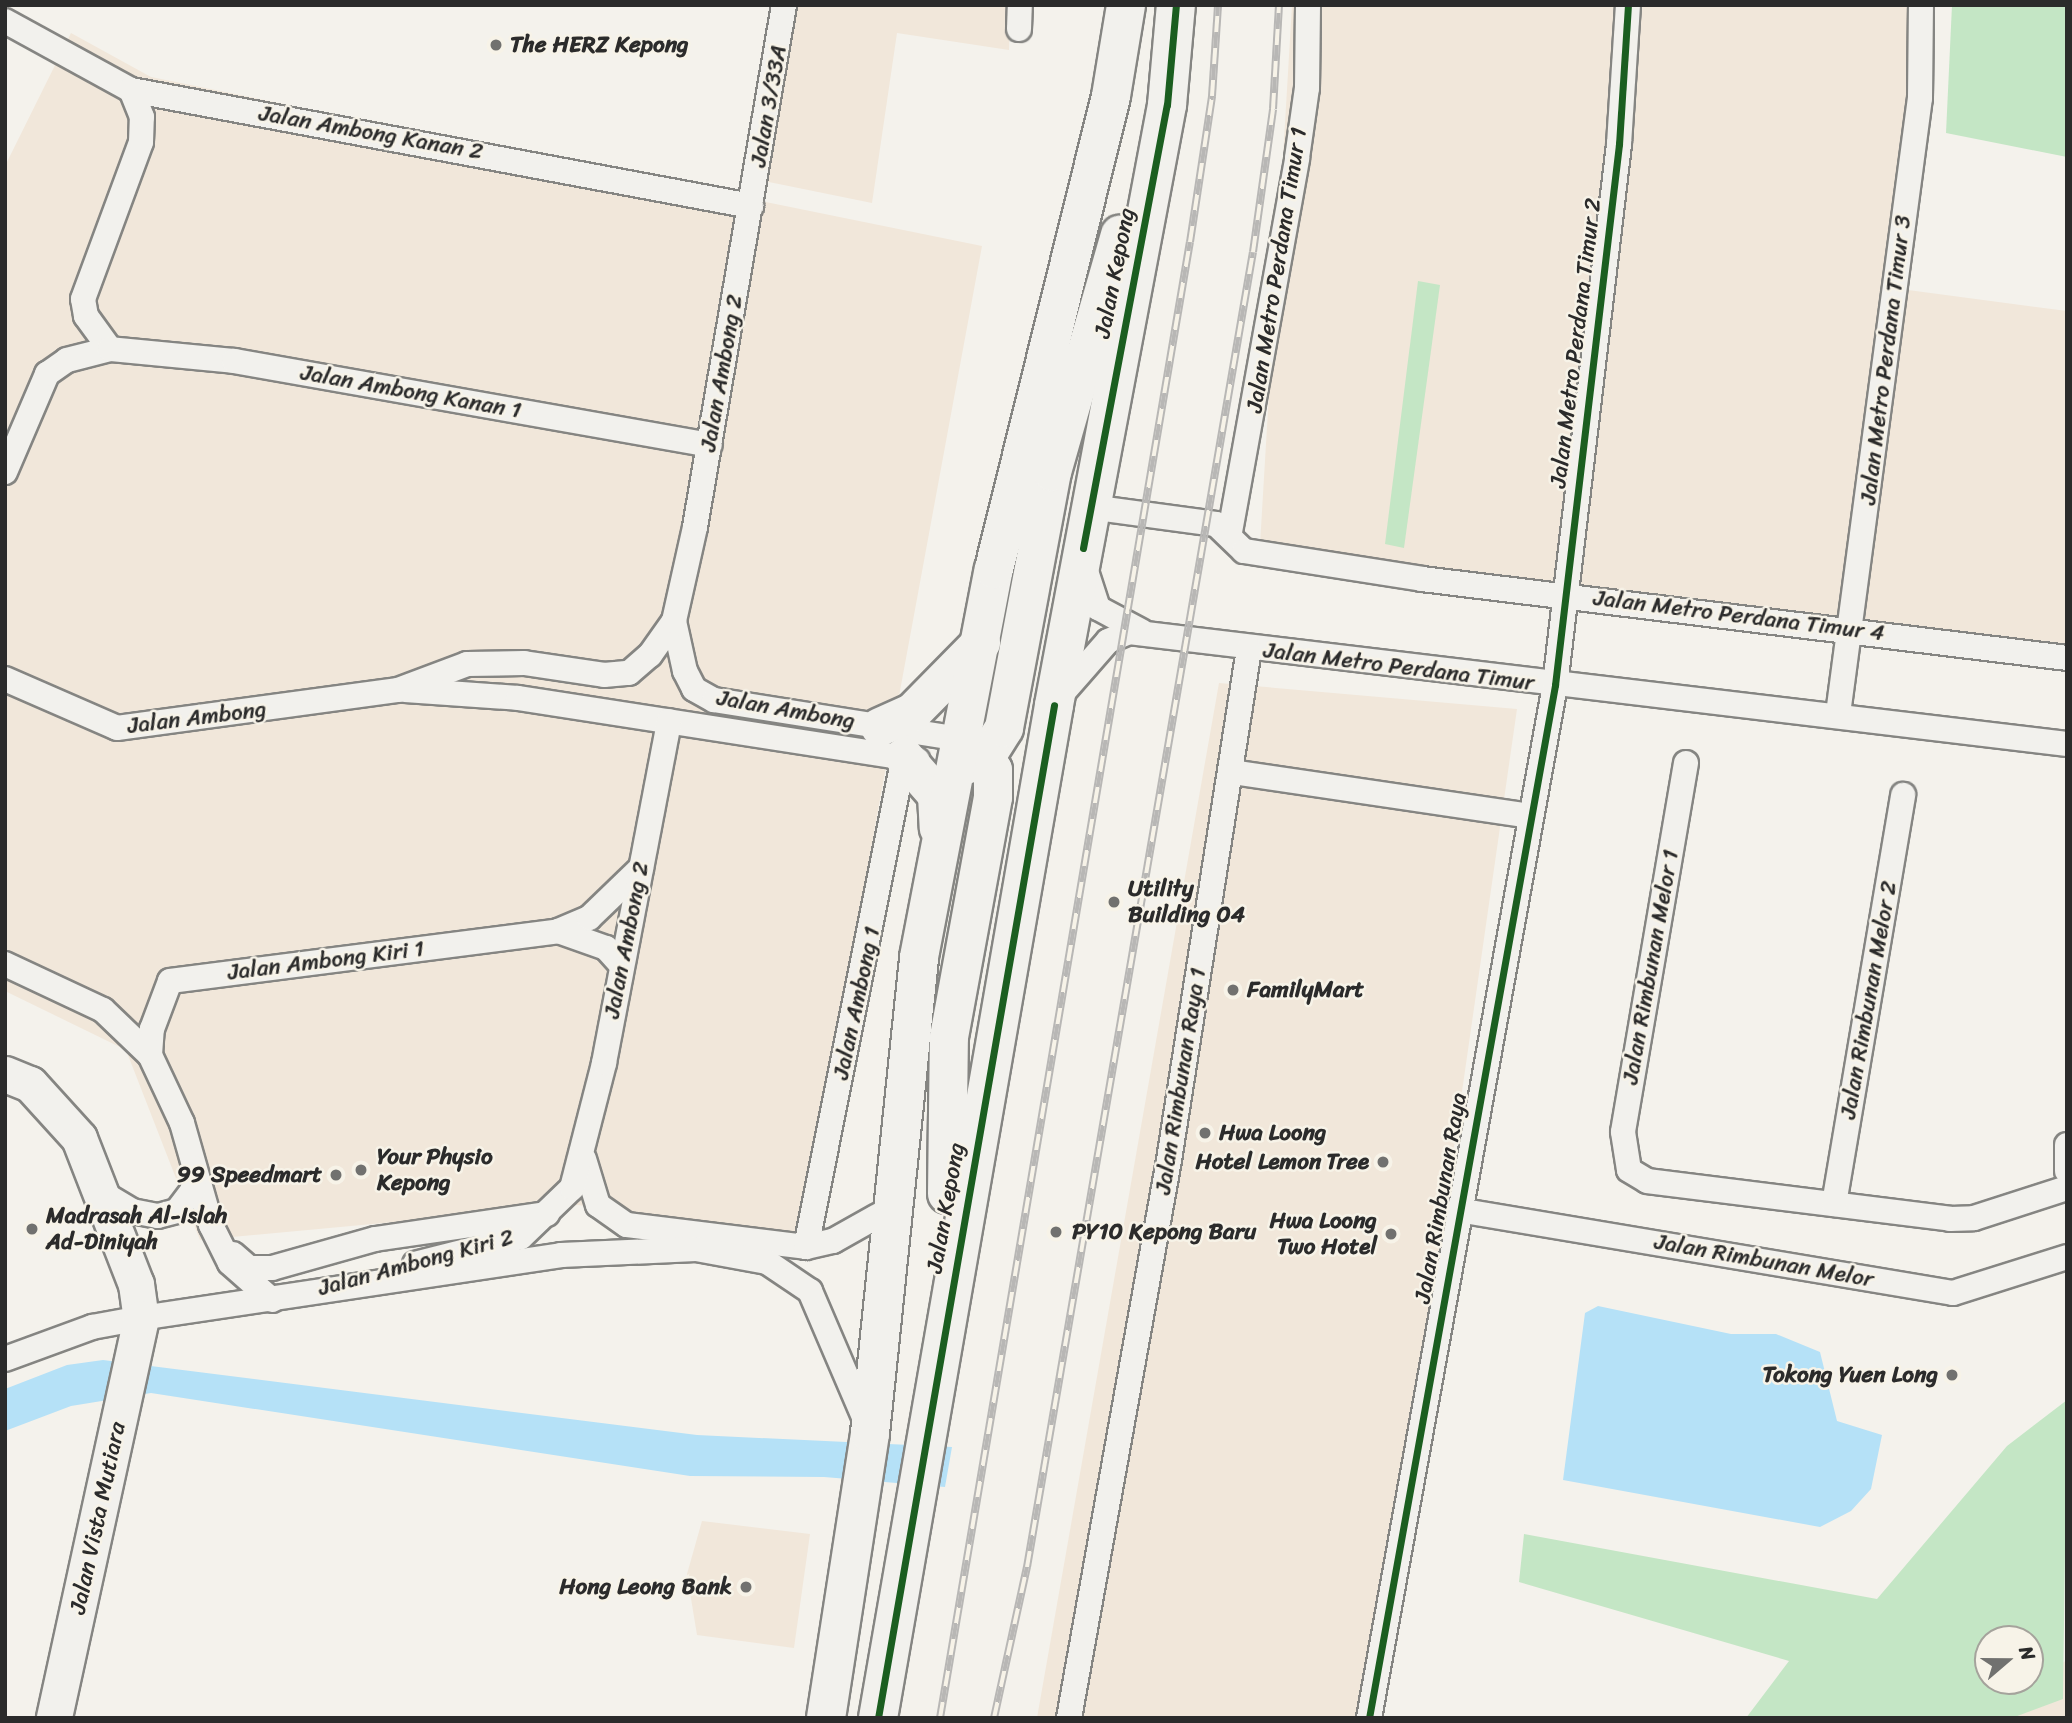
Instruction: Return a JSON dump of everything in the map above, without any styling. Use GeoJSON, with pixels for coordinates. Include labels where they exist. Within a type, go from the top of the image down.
{"type":"FeatureCollection","features":[{"type":"Feature","properties":{"kind":"main road","name":"Jalan Kepong"},"geometry":{"type":"LineString","coordinates":[[826,1718],[870,1433],[890,1209],[919,957],[941,851],[968,755],[981,643],[1111,96],[1126,5]]}},
{"type":"Feature","properties":{"kind":"main road","name":"Jalan Kepong"},"geometry":{"type":"LineString","coordinates":[[878,1718],[1054,705],[1167,104],[1177,5]]}},
{"type":"Feature","properties":{"kind":"main road"},"geometry":{"type":"LineString","coordinates":[[938,1364],[949,1037],[993,797],[968,755],[1004,727],[1070,399],[1167,104]]}},
{"type":"Feature","properties":{"kind":"main road"},"geometry":{"type":"LineString","coordinates":[[880,727],[913,712],[981,643]]}},
{"type":"Feature","properties":{"kind":"main road"},"geometry":{"type":"LineString","coordinates":[[904,757],[937,795],[941,851]]}},
{"type":"Feature","properties":{"kind":"street","name":"Jalan 3/33A"},"geometry":{"type":"LineString","coordinates":[[751,205],[784,5]]}},
{"type":"Feature","properties":{"kind":"street","name":"Jalan Metro Perdana Timur 1"},"geometry":{"type":"LineString","coordinates":[[1230,532],[1297,158],[1307,88],[1308,5]]}},
{"type":"Feature","properties":{"kind":"street","name":"Jalan Metro Perdana Timur 2"},"geometry":{"type":"LineString","coordinates":[[1555,685],[1619,144],[1628,5]]}},
{"type":"Feature","properties":{"kind":"street","name":"Jalan Metro Perdana Timur 3"},"geometry":{"type":"LineString","coordinates":[[1838,714],[1920,98],[1921,5]]}},
{"type":"Feature","properties":{"kind":"street","name":"Jalan Ambong Kanan 2"},"geometry":{"type":"LineString","coordinates":[[5,21],[131,90],[751,205]]}},
{"type":"Feature","properties":{"kind":"street"},"geometry":{"type":"LineString","coordinates":[[110,349],[86,316],[83,299],[141,142],[142,117],[131,90]]}},
{"type":"Feature","properties":{"kind":"street","name":"Jalan Ambong 2"},"geometry":{"type":"LineString","coordinates":[[674,621],[710,445],[751,205]]}},
{"type":"Feature","properties":{"kind":"street","name":"Jalan Ambong Kanan 1"},"geometry":{"type":"LineString","coordinates":[[5,472],[47,374],[66,360],[110,349],[234,360],[710,445]]}},
{"type":"Feature","properties":{"kind":"street","name":"Jalan Metro Perdana Timur 4"},"geometry":{"type":"LineString","coordinates":[[1090,508],[1216,524],[1230,532],[1244,551],[1565,596],[1848,628],[2067,658]]}},
{"type":"Feature","properties":{"kind":"street"},"geometry":{"type":"LineString","coordinates":[[1083,548],[1098,608],[1119,625],[1155,635]]}},
{"type":"Feature","properties":{"kind":"street","name":"Jalan Ambong"},"geometry":{"type":"LineString","coordinates":[[674,621],[685,671],[694,689],[714,700],[880,727],[968,755]]}},
{"type":"Feature","properties":{"kind":"street","name":"Jalan Ambong"},"geometry":{"type":"LineString","coordinates":[[398,690],[467,664],[629,673],[674,621]]}},
{"type":"Feature","properties":{"kind":"street","name":"Jalan Metro Perdana Timur"},"geometry":{"type":"LineString","coordinates":[[1054,705],[1108,641],[1129,632],[1249,649],[1555,685],[1838,714],[2067,744]]}},
{"type":"Feature","properties":{"kind":"street","name":"Jalan Rimbunan Raya 1"},"geometry":{"type":"LineString","coordinates":[[1069,1718],[1231,772],[1249,649]]}},
{"type":"Feature","properties":{"kind":"street","name":"Jalan Ambong"},"geometry":{"type":"LineString","coordinates":[[5,679],[117,728],[398,690],[518,698],[904,757],[968,755]]}},
{"type":"Feature","properties":{"kind":"street","name":"Jalan Rimbunan Raya"},"geometry":{"type":"LineString","coordinates":[[1369,1718],[1458,1210],[1555,685]]}},
{"type":"Feature","properties":{"kind":"street","name":"Jalan Ambong 2"},"geometry":{"type":"LineString","coordinates":[[584,1158],[669,722]]}},
{"type":"Feature","properties":{"kind":"street","name":"Jalan Ambong 1"},"geometry":{"type":"LineString","coordinates":[[806,1247],[904,757]]}},
{"type":"Feature","properties":{"kind":"street","name":"Jalan Rimbunan Melor 1"},"geometry":{"type":"LineString","coordinates":[[1686,763],[1623,1132],[1629,1170],[1647,1181],[1834,1205]]}},
{"type":"Feature","properties":{"kind":"street"},"geometry":{"type":"LineString","coordinates":[[1231,772],[1531,816]]}},
{"type":"Feature","properties":{"kind":"street","name":"Jalan Rimbunan Melor 2"},"geometry":{"type":"LineString","coordinates":[[1834,1205],[1903,795]]}},
{"type":"Feature","properties":{"kind":"street","name":"Jalan Ambong Kiri 1"},"geometry":{"type":"LineString","coordinates":[[150,1055],[152,1029],[170,981],[558,931],[589,918],[641,867]]}},
{"type":"Feature","properties":{"kind":"street","name":"Jalan Ambong Kiri 1"},"geometry":{"type":"LineString","coordinates":[[558,931],[606,948],[622,966]]}},
{"type":"Feature","properties":{"kind":"street"},"geometry":{"type":"LineString","coordinates":[[5,964],[103,1010],[150,1055],[194,1164],[211,1225],[230,1263],[272,1300]]}},
{"type":"Feature","properties":{"kind":"street"},"geometry":{"type":"LineString","coordinates":[[5,1074],[30,1084],[79,1138],[136,1284],[141,1318]]}},
{"type":"Feature","properties":{"kind":"street"},"geometry":{"type":"LineString","coordinates":[[2067,1145],[2067,1171]]}},
{"type":"Feature","properties":{"kind":"street"},"geometry":{"type":"LineString","coordinates":[[584,1158],[598,1205],[627,1225],[806,1247],[833,1241],[890,1209]]}},
{"type":"Feature","properties":{"kind":"street","name":"Jalan Ambong Kiri 2"},"geometry":{"type":"LineString","coordinates":[[272,1300],[521,1237],[572,1188],[584,1158]]}},
{"type":"Feature","properties":{"kind":"street"},"geometry":{"type":"LineString","coordinates":[[99,1191],[132,1210],[158,1216],[177,1211],[193,1191],[194,1164]]}},
{"type":"Feature","properties":{"kind":"street"},"geometry":{"type":"LineString","coordinates":[[1834,1205],[1974,1218],[2067,1188]]}},
{"type":"Feature","properties":{"kind":"street","name":"Jalan Rimbunan Melor"},"geometry":{"type":"LineString","coordinates":[[1458,1210],[1953,1293],[2067,1257]]}},
{"type":"Feature","properties":{"kind":"street"},"geometry":{"type":"LineString","coordinates":[[211,1225],[249,1268],[272,1268],[376,1239],[547,1214]]}},
{"type":"Feature","properties":{"kind":"street","name":"Jalan Ambong Kiri 2"},"geometry":{"type":"LineString","coordinates":[[8,1350],[92,1327],[141,1318],[561,1255],[696,1249],[739,1253],[789,1273],[810,1291],[870,1433]]}},
{"type":"Feature","properties":{"kind":"street","name":"Jalan Vista Mutiara"},"geometry":{"type":"LineString","coordinates":[[54,1718],[141,1318]]}},
{"type":"Feature","properties":{"kind":"shaded area"},"geometry":{"type":"Polygon","coordinates":[[[793,5],[1010,5],[1009,50],[897,33],[872,203],[764,181],[793,5]]]}},
{"type":"Feature","properties":{"kind":"shaded area"},"geometry":{"type":"Polygon","coordinates":[[[1292,5],[1910,5],[1908,290],[2067,311],[2067,649],[1260,545],[1292,5]]]}},
{"type":"Feature","properties":{"kind":"shaded area"},"geometry":{"type":"Polygon","coordinates":[[[71,33],[151,77],[982,246],[799,1239],[578,1205],[200,1240],[126,1050],[5,991],[5,166],[71,33]]]}},
{"type":"Feature","properties":{"kind":"shaded area"},"geometry":{"type":"Polygon","coordinates":[[[1219,683],[1517,709],[1372,1718],[1037,1718],[1219,683]]]}},
{"type":"Feature","properties":{"kind":"shaded area","name":"Hong Leong Bank"},"geometry":{"type":"Polygon","coordinates":[[[702,1521],[810,1534],[794,1648],[697,1635],[687,1574],[702,1521]]]}},
{"type":"Feature","properties":{"kind":"shaded area"},"geometry":{"type":"Polygon","coordinates":[[[2067,1660],[2067,1718],[1974,1718],[2011,1695],[2044,1695],[2044,1674],[2067,1660]]]}},
{"type":"Feature","properties":{"kind":"green space"},"geometry":{"type":"Polygon","coordinates":[[[1952,5],[2067,5],[2067,157],[1946,133],[1952,5]]]}},
{"type":"Feature","properties":{"kind":"green space"},"geometry":{"type":"Polygon","coordinates":[[[1418,281],[1440,285],[1404,548],[1385,544],[1418,281]]]}},
{"type":"Feature","properties":{"kind":"green space"},"geometry":{"type":"Polygon","coordinates":[[[2067,1400],[2063,1699],[2012,1718],[1746,1718],[1789,1661],[1519,1582],[1524,1534],[1877,1599],[2007,1446],[2067,1400]]]}},
{"type":"Feature","properties":{"kind":"water"},"geometry":{"type":"Polygon","coordinates":[[[1598,1306],[1731,1334],[1776,1334],[1820,1352],[1837,1421],[1882,1435],[1871,1489],[1851,1511],[1820,1527],[1563,1480],[1585,1313],[1598,1306]]]}},
{"type":"Feature","properties":{"kind":"water"},"geometry":{"type":"Polygon","coordinates":[[[103,1360],[697,1435],[952,1447],[945,1487],[824,1477],[690,1476],[151,1393],[71,1406],[5,1431],[5,1389],[67,1365],[103,1360]]]}},
{"type":"Feature","properties":{"kind":"railway"},"geometry":{"type":"LineString","coordinates":[[940,1718],[1190,242],[1212,96],[1218,5]]}},
{"type":"Feature","properties":{"kind":"railway"},"geometry":{"type":"LineString","coordinates":[[994,1718],[1027,1567],[1253,252],[1273,109],[1279,5]]}},
{"type":"Feature","properties":{"kind":"cycle path"},"geometry":{"type":"LineString","coordinates":[[1083,548],[1167,105],[1176,5]]}},
{"type":"Feature","properties":{"kind":"cycle path"},"geometry":{"type":"LineString","coordinates":[[1369,1718],[1555,685],[1619,144],[1628,5]]}},
{"type":"Feature","properties":{"kind":"cycle path"},"geometry":{"type":"LineString","coordinates":[[878,1718],[1054,705]]}},
{"type":"Feature","properties":{"kind":"place","name":"The HERZ Kepong"},"geometry":{"type":"Point","coordinates":[496,45]}},
{"type":"Feature","properties":{"kind":"place","name":"Utility Building 04"},"geometry":{"type":"Point","coordinates":[1114,902]}},
{"type":"Feature","properties":{"kind":"place","name":"FamilyMart"},"geometry":{"type":"Point","coordinates":[1233,990]}},
{"type":"Feature","properties":{"kind":"place","name":"Hwa Loong"},"geometry":{"type":"Point","coordinates":[1205,1133]}},
{"type":"Feature","properties":{"kind":"place","name":"Hotel Lemon Tree"},"geometry":{"type":"Point","coordinates":[1383,1162]}},
{"type":"Feature","properties":{"kind":"place","name":"Your Physio Kepong"},"geometry":{"type":"Point","coordinates":[361,1170]}},
{"type":"Feature","properties":{"kind":"place","name":"99 Speedmart"},"geometry":{"type":"Point","coordinates":[336,1175]}},
{"type":"Feature","properties":{"kind":"place","name":"Madrasah Al-Islah Ad-Diniyah"},"geometry":{"type":"Point","coordinates":[32,1229]}},
{"type":"Feature","properties":{"kind":"place","name":"PY10 Kepong Baru"},"geometry":{"type":"Point","coordinates":[1056,1232]}},
{"type":"Feature","properties":{"kind":"place","name":"Hwa Loong Two Hotel"},"geometry":{"type":"Point","coordinates":[1391,1234]}},
{"type":"Feature","properties":{"kind":"place","name":"Tokong Yuen Long"},"geometry":{"type":"Point","coordinates":[1952,1375]}},
{"type":"Feature","properties":{"kind":"place","name":"Hong Leong Bank"},"geometry":{"type":"Point","coordinates":[746,1587]}}]}
